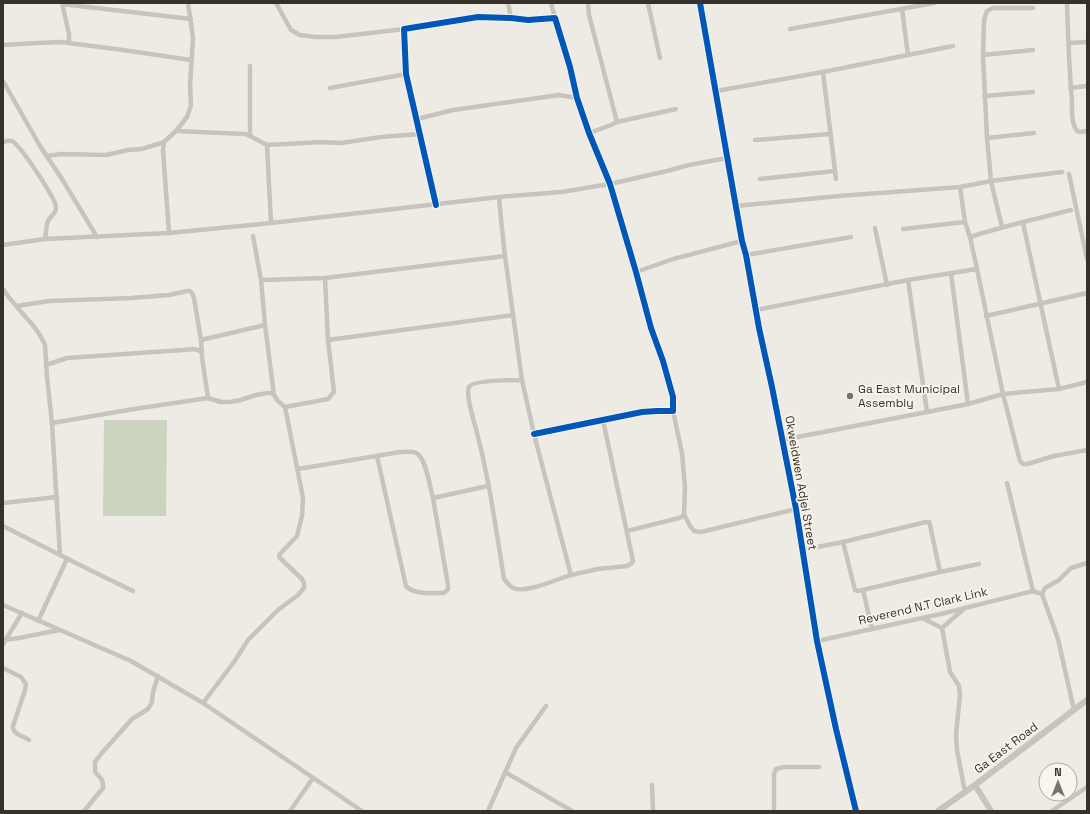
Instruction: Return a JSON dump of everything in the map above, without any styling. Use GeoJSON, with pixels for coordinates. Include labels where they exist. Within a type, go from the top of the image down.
{"type":"FeatureCollection","features":[{"type":"Feature","properties":{"kind":"street"},"geometry":{"type":"LineString","coordinates":[[47,156],[61,154],[106,155],[128,150],[142,149],[164,142],[176,131],[187,117],[191,106],[190,85],[193,38],[188,3]]}},
{"type":"Feature","properties":{"kind":"street"},"geometry":{"type":"LineString","coordinates":[[276,3],[291,30],[300,35],[315,37],[336,37],[404,29],[478,17],[528,20],[555,18]]}},
{"type":"Feature","properties":{"kind":"street"},"geometry":{"type":"LineString","coordinates":[[508,3],[511,18]]}},
{"type":"Feature","properties":{"kind":"street"},"geometry":{"type":"LineString","coordinates":[[551,3],[570,67],[577,98],[589,133],[610,184],[651,328],[673,397],[673,411],[682,453],[685,487],[684,514],[694,531],[701,532],[796,509]]}},
{"type":"Feature","properties":{"kind":"street"},"geometry":{"type":"LineString","coordinates":[[588,3],[588,14],[617,122]]}},
{"type":"Feature","properties":{"kind":"street"},"geometry":{"type":"LineString","coordinates":[[648,3],[660,58]]}},
{"type":"Feature","properties":{"kind":"street","name":"Okweidwen Adjei Street"},"geometry":{"type":"LineString","coordinates":[[700,3],[742,241],[796,509],[817,641],[856,811]]}},
{"type":"Feature","properties":{"kind":"street"},"geometry":{"type":"LineString","coordinates":[[790,29],[934,3]]}},
{"type":"Feature","properties":{"kind":"street"},"geometry":{"type":"LineString","coordinates":[[1067,3],[1070,88],[1073,121],[1077,131],[1087,131]]}},
{"type":"Feature","properties":{"kind":"street"},"geometry":{"type":"LineString","coordinates":[[68,43],[69,34],[62,4],[91,5],[191,19]]}},
{"type":"Feature","properties":{"kind":"street"},"geometry":{"type":"LineString","coordinates":[[1002,227],[991,181],[987,138],[984,96],[984,20],[987,11],[993,8],[1033,8]]}},
{"type":"Feature","properties":{"kind":"street"},"geometry":{"type":"LineString","coordinates":[[902,9],[908,55]]}},
{"type":"Feature","properties":{"kind":"street"},"geometry":{"type":"LineString","coordinates":[[404,29],[406,74],[436,205]]}},
{"type":"Feature","properties":{"kind":"street"},"geometry":{"type":"LineString","coordinates":[[3,45],[61,42],[191,60]]}},
{"type":"Feature","properties":{"kind":"street"},"geometry":{"type":"LineString","coordinates":[[1069,43],[1087,42]]}},
{"type":"Feature","properties":{"kind":"street"},"geometry":{"type":"LineString","coordinates":[[716,91],[953,46]]}},
{"type":"Feature","properties":{"kind":"street"},"geometry":{"type":"LineString","coordinates":[[983,55],[1033,50]]}},
{"type":"Feature","properties":{"kind":"street"},"geometry":{"type":"LineString","coordinates":[[250,66],[250,136]]}},
{"type":"Feature","properties":{"kind":"street"},"geometry":{"type":"LineString","coordinates":[[822,72],[836,179]]}},
{"type":"Feature","properties":{"kind":"street"},"geometry":{"type":"LineString","coordinates":[[330,88],[406,74]]}},
{"type":"Feature","properties":{"kind":"street"},"geometry":{"type":"LineString","coordinates":[[3,82],[40,146],[97,236]]}},
{"type":"Feature","properties":{"kind":"street"},"geometry":{"type":"LineString","coordinates":[[1070,88],[1087,86]]}},
{"type":"Feature","properties":{"kind":"street"},"geometry":{"type":"LineString","coordinates":[[984,96],[1033,92]]}},
{"type":"Feature","properties":{"kind":"street"},"geometry":{"type":"LineString","coordinates":[[416,118],[453,110],[559,95],[577,98]]}},
{"type":"Feature","properties":{"kind":"street"},"geometry":{"type":"LineString","coordinates":[[589,133],[617,122],[676,110]]}},
{"type":"Feature","properties":{"kind":"street"},"geometry":{"type":"LineString","coordinates":[[176,131],[245,134],[267,145],[322,142],[341,143],[381,137],[420,134]]}},
{"type":"Feature","properties":{"kind":"street"},"geometry":{"type":"LineString","coordinates":[[987,138],[1034,133]]}},
{"type":"Feature","properties":{"kind":"street"},"geometry":{"type":"LineString","coordinates":[[755,140],[830,134]]}},
{"type":"Feature","properties":{"kind":"street"},"geometry":{"type":"LineString","coordinates":[[3,142],[8,140],[13,142],[28,159],[53,198],[56,206],[55,212],[48,220],[45,239]]}},
{"type":"Feature","properties":{"kind":"street"},"geometry":{"type":"LineString","coordinates":[[164,142],[163,150],[169,233]]}},
{"type":"Feature","properties":{"kind":"street"},"geometry":{"type":"LineString","coordinates":[[267,145],[271,223]]}},
{"type":"Feature","properties":{"kind":"street"},"geometry":{"type":"LineString","coordinates":[[3,245],[45,239],[169,233],[499,197],[561,192],[610,184],[689,165],[727,158]]}},
{"type":"Feature","properties":{"kind":"street"},"geometry":{"type":"LineString","coordinates":[[760,179],[835,171]]}},
{"type":"Feature","properties":{"kind":"street"},"geometry":{"type":"LineString","coordinates":[[736,206],[839,196],[960,187],[991,181],[1062,172]]}},
{"type":"Feature","properties":{"kind":"street"},"geometry":{"type":"LineString","coordinates":[[1070,174],[1087,259]]}},
{"type":"Feature","properties":{"kind":"street"},"geometry":{"type":"LineString","coordinates":[[960,187],[965,222],[970,237],[1003,394],[1019,460],[1021,463],[1027,464],[1054,456],[1087,450]]}},
{"type":"Feature","properties":{"kind":"street"},"geometry":{"type":"LineString","coordinates":[[499,197],[505,256],[522,380],[534,434],[571,575]]}},
{"type":"Feature","properties":{"kind":"street"},"geometry":{"type":"LineString","coordinates":[[970,237],[1002,227],[1071,210]]}},
{"type":"Feature","properties":{"kind":"street"},"geometry":{"type":"LineString","coordinates":[[903,229],[965,222]]}},
{"type":"Feature","properties":{"kind":"street"},"geometry":{"type":"LineString","coordinates":[[1023,223],[1058,389]]}},
{"type":"Feature","properties":{"kind":"street"},"geometry":{"type":"LineString","coordinates":[[875,228],[887,285]]}},
{"type":"Feature","properties":{"kind":"street"},"geometry":{"type":"LineString","coordinates":[[203,703],[234,662],[248,640],[278,610],[298,595],[304,588],[302,579],[280,558],[279,555],[299,532],[303,498],[285,407],[274,395],[261,280],[253,236]]}},
{"type":"Feature","properties":{"kind":"street"},"geometry":{"type":"LineString","coordinates":[[746,255],[851,237]]}},
{"type":"Feature","properties":{"kind":"street"},"geometry":{"type":"LineString","coordinates":[[636,272],[673,259],[742,241]]}},
{"type":"Feature","properties":{"kind":"street"},"geometry":{"type":"LineString","coordinates":[[261,280],[325,278],[505,256]]}},
{"type":"Feature","properties":{"kind":"street"},"geometry":{"type":"LineString","coordinates":[[756,310],[908,280],[977,269]]}},
{"type":"Feature","properties":{"kind":"street"},"geometry":{"type":"LineString","coordinates":[[951,274],[968,404]]}},
{"type":"Feature","properties":{"kind":"street"},"geometry":{"type":"LineString","coordinates":[[285,407],[328,399],[334,392],[328,340],[325,278]]}},
{"type":"Feature","properties":{"kind":"street"},"geometry":{"type":"LineString","coordinates":[[908,280],[927,412]]}},
{"type":"Feature","properties":{"kind":"street"},"geometry":{"type":"LineString","coordinates":[[3,289],[44,340],[52,423],[60,555]]}},
{"type":"Feature","properties":{"kind":"street"},"geometry":{"type":"LineString","coordinates":[[17,306],[49,300],[131,298],[169,295],[190,291],[194,298],[208,398]]}},
{"type":"Feature","properties":{"kind":"street"},"geometry":{"type":"LineString","coordinates":[[986,316],[1087,293]]}},
{"type":"Feature","properties":{"kind":"street"},"geometry":{"type":"LineString","coordinates":[[328,340],[513,315]]}},
{"type":"Feature","properties":{"kind":"street"},"geometry":{"type":"LineString","coordinates":[[201,340],[265,325]]}},
{"type":"Feature","properties":{"kind":"street"},"geometry":{"type":"LineString","coordinates":[[46,365],[67,358],[183,350],[202,351]]}},
{"type":"Feature","properties":{"kind":"street"},"geometry":{"type":"LineString","coordinates":[[522,380],[486,382],[473,384],[468,388],[469,402],[481,448],[504,579],[514,588],[520,589],[537,587],[571,575],[598,569],[628,566],[633,561],[603,420]]}},
{"type":"Feature","properties":{"kind":"street"},"geometry":{"type":"LineString","coordinates":[[782,440],[968,404],[1003,394],[1058,389],[1087,382]]}},
{"type":"Feature","properties":{"kind":"street"},"geometry":{"type":"LineString","coordinates":[[52,423],[208,398],[221,402],[241,400],[268,393],[274,395]]}},
{"type":"Feature","properties":{"kind":"street"},"geometry":{"type":"LineString","coordinates":[[534,434],[642,412],[673,411]]}},
{"type":"Feature","properties":{"kind":"street"},"geometry":{"type":"LineString","coordinates":[[298,469],[400,452],[417,453],[424,463],[433,498],[448,585],[448,589],[444,593],[416,592],[409,590],[406,586],[377,456]]}},
{"type":"Feature","properties":{"kind":"street"},"geometry":{"type":"LineString","coordinates":[[1007,483],[1033,591],[1042,594]]}},
{"type":"Feature","properties":{"kind":"street"},"geometry":{"type":"LineString","coordinates":[[433,498],[488,486]]}},
{"type":"Feature","properties":{"kind":"street"},"geometry":{"type":"LineString","coordinates":[[3,503],[57,497]]}},
{"type":"Feature","properties":{"kind":"street"},"geometry":{"type":"LineString","coordinates":[[627,531],[679,518],[684,514]]}},
{"type":"Feature","properties":{"kind":"street"},"geometry":{"type":"LineString","coordinates":[[802,550],[929,522],[940,572]]}},
{"type":"Feature","properties":{"kind":"street"},"geometry":{"type":"LineString","coordinates":[[3,526],[133,591]]}},
{"type":"Feature","properties":{"kind":"street"},"geometry":{"type":"LineString","coordinates":[[843,542],[855,590],[858,592],[979,564]]}},
{"type":"Feature","properties":{"kind":"street"},"geometry":{"type":"LineString","coordinates":[[38,621],[67,559]]}},
{"type":"Feature","properties":{"kind":"street"},"geometry":{"type":"LineString","coordinates":[[1074,710],[1058,639],[1042,594],[1045,588],[1059,580],[1071,568],[1087,563]]}},
{"type":"Feature","properties":{"kind":"street"},"geometry":{"type":"LineString","coordinates":[[863,590],[872,629]]}},
{"type":"Feature","properties":{"kind":"street","name":"Reverend N.T Clark Link"},"geometry":{"type":"LineString","coordinates":[[817,641],[922,618],[1033,591]]}},
{"type":"Feature","properties":{"kind":"street"},"geometry":{"type":"LineString","coordinates":[[3,605],[131,661],[158,676],[203,703],[313,778],[353,809],[362,811]]}},
{"type":"Feature","properties":{"kind":"street"},"geometry":{"type":"LineString","coordinates":[[942,628],[966,607]]}},
{"type":"Feature","properties":{"kind":"street"},"geometry":{"type":"LineString","coordinates":[[4,641],[22,613]]}},
{"type":"Feature","properties":{"kind":"street"},"geometry":{"type":"LineString","coordinates":[[922,618],[942,628]]}},
{"type":"Feature","properties":{"kind":"street"},"geometry":{"type":"LineString","coordinates":[[942,628],[950,672],[959,686],[960,694],[956,735],[957,750],[965,792]]}},
{"type":"Feature","properties":{"kind":"street"},"geometry":{"type":"LineString","coordinates":[[4,641],[59,630]]}},
{"type":"Feature","properties":{"kind":"street"},"geometry":{"type":"LineString","coordinates":[[3,668],[21,677],[26,684],[12,729],[14,732],[29,740]]}},
{"type":"Feature","properties":{"kind":"street"},"geometry":{"type":"LineString","coordinates":[[84,811],[103,788],[104,783],[102,779],[95,772],[95,762],[100,754],[132,719],[148,709],[152,702],[153,692],[158,676]]}},
{"type":"Feature","properties":{"kind":"street","name":"Ga East Road"},"geometry":{"type":"LineString","coordinates":[[938,811],[975,786],[1087,700]]}},
{"type":"Feature","properties":{"kind":"street"},"geometry":{"type":"LineString","coordinates":[[488,811],[518,745],[546,706]]}},
{"type":"Feature","properties":{"kind":"street"},"geometry":{"type":"LineString","coordinates":[[774,811],[774,774],[776,769],[784,767],[819,767]]}},
{"type":"Feature","properties":{"kind":"street"},"geometry":{"type":"LineString","coordinates":[[505,772],[572,811]]}},
{"type":"Feature","properties":{"kind":"street"},"geometry":{"type":"LineString","coordinates":[[290,811],[313,778]]}},
{"type":"Feature","properties":{"kind":"street"},"geometry":{"type":"LineString","coordinates":[[652,785],[653,811]]}},
{"type":"Feature","properties":{"kind":"street"},"geometry":{"type":"LineString","coordinates":[[975,786],[991,811]]}},
{"type":"Feature","properties":{"kind":"street"},"geometry":{"type":"LineString","coordinates":[[1052,811],[1087,787]]}},
{"type":"Feature","properties":{"kind":"green space"},"geometry":{"type":"Polygon","coordinates":[[[104,420],[167,420],[166,516],[103,516],[104,420]]]}},
{"type":"Feature","properties":{"kind":"cycle path"},"geometry":{"type":"LineString","coordinates":[[700,3],[742,241],[796,509],[817,641],[856,811]]}},
{"type":"Feature","properties":{"kind":"cycle path"},"geometry":{"type":"LineString","coordinates":[[436,205],[406,74],[404,29],[478,17],[528,20],[555,18],[570,67],[577,98],[589,133],[610,184],[651,328],[663,361],[673,397],[673,411],[642,412],[534,434]]}},
{"type":"Feature","properties":{"kind":"place","name":"Ga East Municipal Assembly"},"geometry":{"type":"Point","coordinates":[850,396]}}]}
